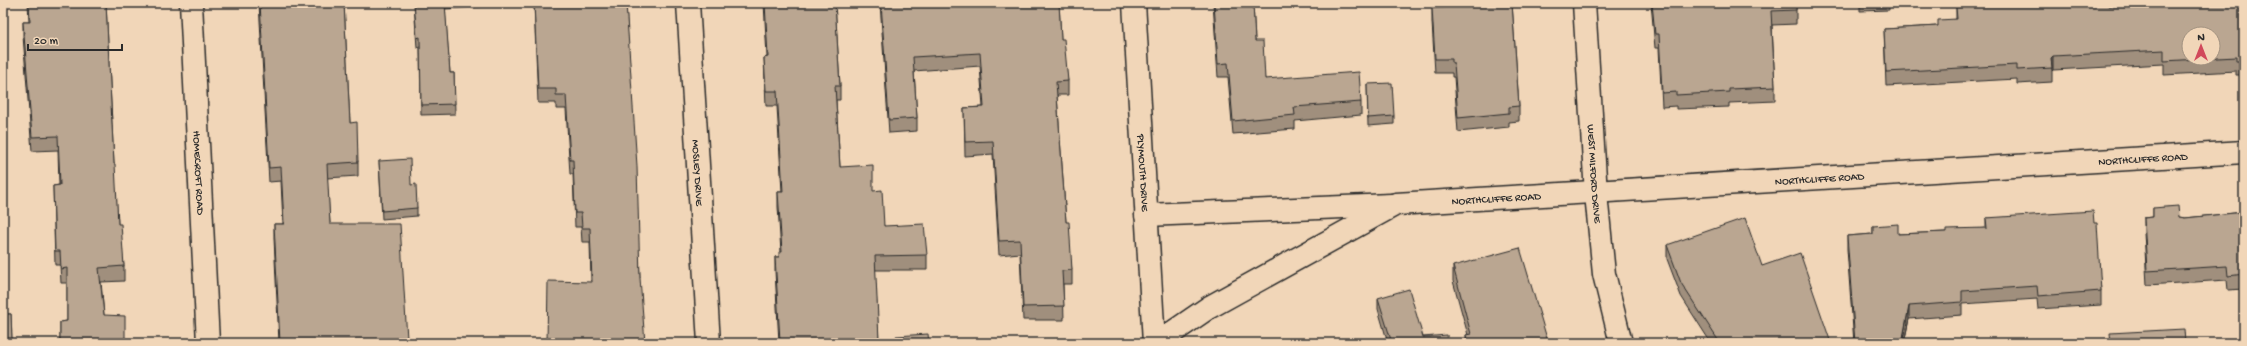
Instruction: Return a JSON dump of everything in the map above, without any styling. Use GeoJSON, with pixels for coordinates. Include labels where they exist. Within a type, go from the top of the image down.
{"type":"FeatureCollection","features":[{"type":"Feature","properties":{"kind":"street","name":"HOMECROFT ROAD"},"geometry":{"type":"LineString","coordinates":[[191,3],[208,343]]}},
{"type":"Feature","properties":{"kind":"street","name":"MOSLEY DRIVE"},"geometry":{"type":"LineString","coordinates":[[688,3],[709,343]]}},
{"type":"Feature","properties":{"kind":"street","name":"PLYMOUTH DRIVE"},"geometry":{"type":"LineString","coordinates":[[1134,3],[1155,343]]}},
{"type":"Feature","properties":{"kind":"street","name":"WEST MILFORD DRIVE"},"geometry":{"type":"LineString","coordinates":[[1584,3],[1596,194],[1604,274],[1621,343]]}},
{"type":"Feature","properties":{"kind":"street","name":"NORTHCLIFFE ROAD"},"geometry":{"type":"LineString","coordinates":[[1146,215],[1596,194],[2244,152]]}},
{"type":"Feature","properties":{"kind":"street","name":"NORTHCLIFFE ROAD"},"geometry":{"type":"LineString","coordinates":[[1155,343],[1208,308],[1396,204]]}},
{"type":"Feature","properties":{"kind":"building"},"geometry":{"type":"Polygon","coordinates":[[[29,3],[106,3],[118,224],[121,224],[124,266],[99,268],[104,315],[125,316],[125,343],[60,343],[60,322],[67,321],[67,268],[61,269],[60,251],[55,251],[53,186],[60,185],[58,136],[32,137],[23,22],[30,22],[29,3]]]}},
{"type":"Feature","properties":{"kind":"building"},"geometry":{"type":"Polygon","coordinates":[[[260,3],[344,3],[350,123],[357,122],[358,162],[327,164],[330,224],[400,224],[407,339],[378,340],[379,343],[280,343],[274,224],[284,224],[281,167],[269,168],[260,3]]]}},
{"type":"Feature","properties":{"kind":"building"},"geometry":{"type":"Polygon","coordinates":[[[414,3],[445,3],[450,73],[454,73],[455,104],[421,105],[420,37],[417,38],[414,3]]]}},
{"type":"Feature","properties":{"kind":"building"},"geometry":{"type":"Polygon","coordinates":[[[534,3],[626,3],[637,166],[640,278],[645,343],[547,343],[548,281],[592,282],[590,228],[582,228],[581,213],[575,213],[573,160],[570,160],[566,95],[556,95],[556,89],[538,89],[534,3]]]}},
{"type":"Feature","properties":{"kind":"building"},"geometry":{"type":"Polygon","coordinates":[[[765,3],[835,3],[840,86],[835,86],[840,167],[873,165],[873,191],[882,190],[884,226],[924,224],[927,255],[875,256],[879,340],[826,343],[790,343],[790,340],[780,341],[775,257],[779,257],[779,252],[782,252],[778,192],[783,192],[777,91],[766,91],[764,58],[768,57],[765,3]]]}},
{"type":"Feature","properties":{"kind":"building"},"geometry":{"type":"Polygon","coordinates":[[[881,3],[1059,3],[1061,39],[1064,39],[1068,81],[1056,82],[1066,222],[1069,222],[1072,270],[1062,271],[1064,306],[1023,307],[1020,240],[999,241],[993,141],[965,142],[964,108],[984,107],[980,53],[913,57],[917,118],[889,120],[881,3]]]}},
{"type":"Feature","properties":{"kind":"building"},"geometry":{"type":"Polygon","coordinates":[[[1214,3],[1253,3],[1255,41],[1263,41],[1265,79],[1359,72],[1361,102],[1294,107],[1295,115],[1233,121],[1228,63],[1218,64],[1214,3]]]}},
{"type":"Feature","properties":{"kind":"building"},"geometry":{"type":"Polygon","coordinates":[[[1460,3],[1512,3],[1519,106],[1509,107],[1509,113],[1458,118],[1454,63],[1452,63],[1452,59],[1435,59],[1432,8],[1460,7],[1460,3]]]}},
{"type":"Feature","properties":{"kind":"building"},"geometry":{"type":"Polygon","coordinates":[[[1652,3],[1796,3],[1796,10],[1771,11],[1775,87],[1729,89],[1729,92],[1676,95],[1676,92],[1662,93],[1659,34],[1655,34],[1652,3]]]}},
{"type":"Feature","properties":{"kind":"building"},"geometry":{"type":"Polygon","coordinates":[[[1977,3],[2109,3],[2109,6],[2161,5],[2161,3],[2244,3],[2244,61],[2236,61],[2236,57],[2221,58],[2221,26],[2181,26],[2181,60],[2164,61],[2164,50],[2053,56],[2051,58],[2052,68],[2017,70],[2017,65],[1886,72],[1884,29],[1938,26],[1938,20],[1957,19],[1956,7],[1977,6],[1977,3]]]}},
{"type":"Feature","properties":{"kind":"building"},"geometry":{"type":"Polygon","coordinates":[[[1392,83],[1394,116],[1368,118],[1367,84],[1392,83]]]}},
{"type":"Feature","properties":{"kind":"building"},"geometry":{"type":"Polygon","coordinates":[[[410,159],[411,185],[416,184],[417,208],[382,211],[379,161],[410,159]]]}},
{"type":"Feature","properties":{"kind":"building"},"geometry":{"type":"Polygon","coordinates":[[[2178,206],[2179,217],[2185,218],[2244,212],[2244,274],[2228,276],[2227,266],[2147,271],[2144,218],[2153,217],[2153,208],[2178,206]]]}},
{"type":"Feature","properties":{"kind":"building"},"geometry":{"type":"Polygon","coordinates":[[[2093,211],[2094,223],[2097,223],[2101,291],[2038,296],[2037,286],[1962,291],[1962,302],[1909,306],[1902,343],[1855,343],[1847,236],[1873,234],[1873,226],[1898,224],[1898,234],[1946,232],[1946,229],[1987,228],[1986,218],[2093,211]]]}},
{"type":"Feature","properties":{"kind":"building"},"geometry":{"type":"Polygon","coordinates":[[[1745,218],[1762,266],[1800,253],[1831,343],[1720,343],[1681,283],[1667,245],[1745,218]]]}},
{"type":"Feature","properties":{"kind":"building"},"geometry":{"type":"Polygon","coordinates":[[[1520,248],[1548,342],[1468,343],[1466,335],[1471,334],[1453,266],[1520,248]]]}},
{"type":"Feature","properties":{"kind":"building"},"geometry":{"type":"Polygon","coordinates":[[[1409,289],[1423,337],[1447,335],[1448,343],[1356,343],[1391,340],[1378,298],[1409,289]]]}},
{"type":"Feature","properties":{"kind":"building"},"geometry":{"type":"Polygon","coordinates":[[[3,314],[11,314],[12,340],[3,340],[3,314]]]}},
{"type":"Feature","properties":{"kind":"building"},"geometry":{"type":"Polygon","coordinates":[[[2184,329],[2185,343],[2111,343],[2110,333],[2184,329]]]}},
{"type":"Feature","properties":{"kind":"building"},"geometry":{"type":"Polygon","coordinates":[[[928,334],[929,343],[897,343],[896,336],[928,334]]]}}]}
